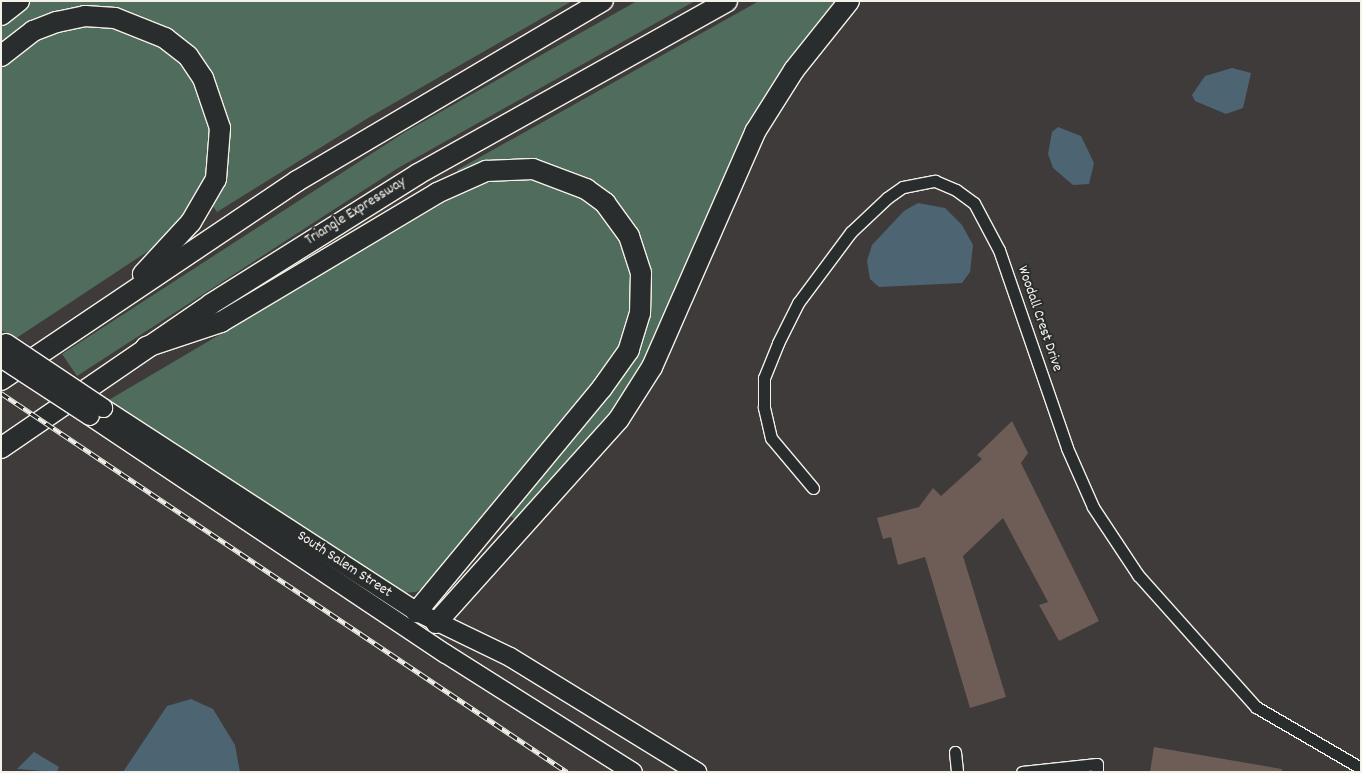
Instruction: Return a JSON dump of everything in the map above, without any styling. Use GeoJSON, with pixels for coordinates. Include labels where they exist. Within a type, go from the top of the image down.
{"type":"FeatureCollection","features":[{"type":"Feature","properties":{"kind":"highway"},"geometry":{"type":"LineString","coordinates":[[1,15],[19,1]]}},
{"type":"Feature","properties":{"kind":"highway"},"geometry":{"type":"LineString","coordinates":[[1,380],[132,291],[386,126],[603,1]]}},
{"type":"Feature","properties":{"kind":"highway","name":"Triangle Expressway"},"geometry":{"type":"LineString","coordinates":[[1,448],[146,347],[418,174],[727,1]]}},
{"type":"Feature","properties":{"kind":"highway"},"geometry":{"type":"LineString","coordinates":[[436,623],[619,419],[652,368],[755,132],[794,70],[849,1]]}},
{"type":"Feature","properties":{"kind":"highway"},"geometry":{"type":"LineString","coordinates":[[1,56],[33,31],[57,22],[85,16],[115,18],[164,38],[188,56],[203,78],[220,128],[216,179],[191,222],[152,260],[132,291]]}},
{"type":"Feature","properties":{"kind":"highway"},"geometry":{"type":"LineString","coordinates":[[146,347],[221,322],[437,193],[486,171],[542,172],[586,188],[605,203],[630,236],[641,273],[640,313],[629,350],[602,388],[412,620]]}},
{"type":"Feature","properties":{"kind":"main road","name":"South Salem Street"},"geometry":{"type":"LineString","coordinates":[[3,347],[97,412],[412,620],[423,638],[632,772]]}},
{"type":"Feature","properties":{"kind":"main road","name":"South Salem Street"},"geometry":{"type":"LineString","coordinates":[[412,620],[436,623],[510,657],[697,772]]}},
{"type":"Feature","properties":{"kind":"main road"},"geometry":{"type":"LineString","coordinates":[[423,638],[436,623]]}},
{"type":"Feature","properties":{"kind":"street","name":"Woodall Crest Drive"},"geometry":{"type":"LineString","coordinates":[[813,488],[771,438],[764,407],[764,378],[778,342],[798,303],[851,232],[887,198],[903,187],[935,182],[956,190],[974,203],[999,250],[1071,456],[1093,507],[1138,574],[1256,707],[1361,768]]}},
{"type":"Feature","properties":{"kind":"street"},"geometry":{"type":"LineString","coordinates":[[955,752],[957,772]]}},
{"type":"Feature","properties":{"kind":"street"},"geometry":{"type":"LineString","coordinates":[[1022,772],[1097,764],[1097,772]]}},
{"type":"Feature","properties":{"kind":"green space"},"geometry":{"type":"Polygon","coordinates":[[[30,1],[572,1],[368,118],[217,212],[212,205],[226,126],[169,32],[117,11],[1,46],[1,23],[30,1]]]}},
{"type":"Feature","properties":{"kind":"green space"},"geometry":{"type":"Polygon","coordinates":[[[637,1],[695,1],[398,168],[77,376],[62,354],[405,132],[637,1]]]}},
{"type":"Feature","properties":{"kind":"green space"},"geometry":{"type":"Polygon","coordinates":[[[759,1],[842,1],[705,234],[626,399],[517,521],[509,515],[611,388],[647,268],[587,180],[545,163],[458,173],[457,170],[759,1]]]}},
{"type":"Feature","properties":{"kind":"green space"},"geometry":{"type":"Polygon","coordinates":[[[112,23],[163,43],[198,80],[214,129],[209,179],[171,236],[15,339],[1,330],[1,66],[13,53],[58,28],[112,23]]]}},
{"type":"Feature","properties":{"kind":"green space"},"geometry":{"type":"Polygon","coordinates":[[[515,179],[543,182],[571,192],[598,207],[616,228],[637,285],[624,347],[432,582],[416,592],[401,593],[107,401],[450,199],[486,183],[515,179]]]}},
{"type":"Feature","properties":{"kind":"water"},"geometry":{"type":"Polygon","coordinates":[[[1232,68],[1251,73],[1243,108],[1226,114],[1195,101],[1192,95],[1205,76],[1232,68]]]}},
{"type":"Feature","properties":{"kind":"water"},"geometry":{"type":"Polygon","coordinates":[[[1058,127],[1081,136],[1094,163],[1089,184],[1073,185],[1053,168],[1048,154],[1052,132],[1058,127]]]}},
{"type":"Feature","properties":{"kind":"water"},"geometry":{"type":"Polygon","coordinates":[[[918,203],[945,208],[962,225],[973,245],[970,272],[962,283],[879,287],[870,279],[867,261],[872,245],[904,211],[918,203]]]}},
{"type":"Feature","properties":{"kind":"water"},"geometry":{"type":"Polygon","coordinates":[[[191,699],[213,709],[235,745],[240,772],[123,772],[167,706],[191,699]]]}},
{"type":"Feature","properties":{"kind":"water"},"geometry":{"type":"Polygon","coordinates":[[[34,752],[59,767],[57,772],[17,769],[34,752]]]}},
{"type":"Feature","properties":{"kind":"building"},"geometry":{"type":"Polygon","coordinates":[[[1012,421],[1028,453],[1021,463],[1099,621],[1059,641],[1039,605],[1048,602],[1003,518],[963,556],[1006,697],[970,708],[925,557],[898,565],[891,537],[883,539],[877,518],[919,507],[933,488],[941,496],[982,459],[977,455],[1012,421]]]}},
{"type":"Feature","properties":{"kind":"building"},"geometry":{"type":"Polygon","coordinates":[[[1154,747],[1282,769],[1281,772],[1150,772],[1154,747]]]}},
{"type":"Feature","properties":{"kind":"railway"},"geometry":{"type":"LineString","coordinates":[[1,393],[567,772]]}}]}
